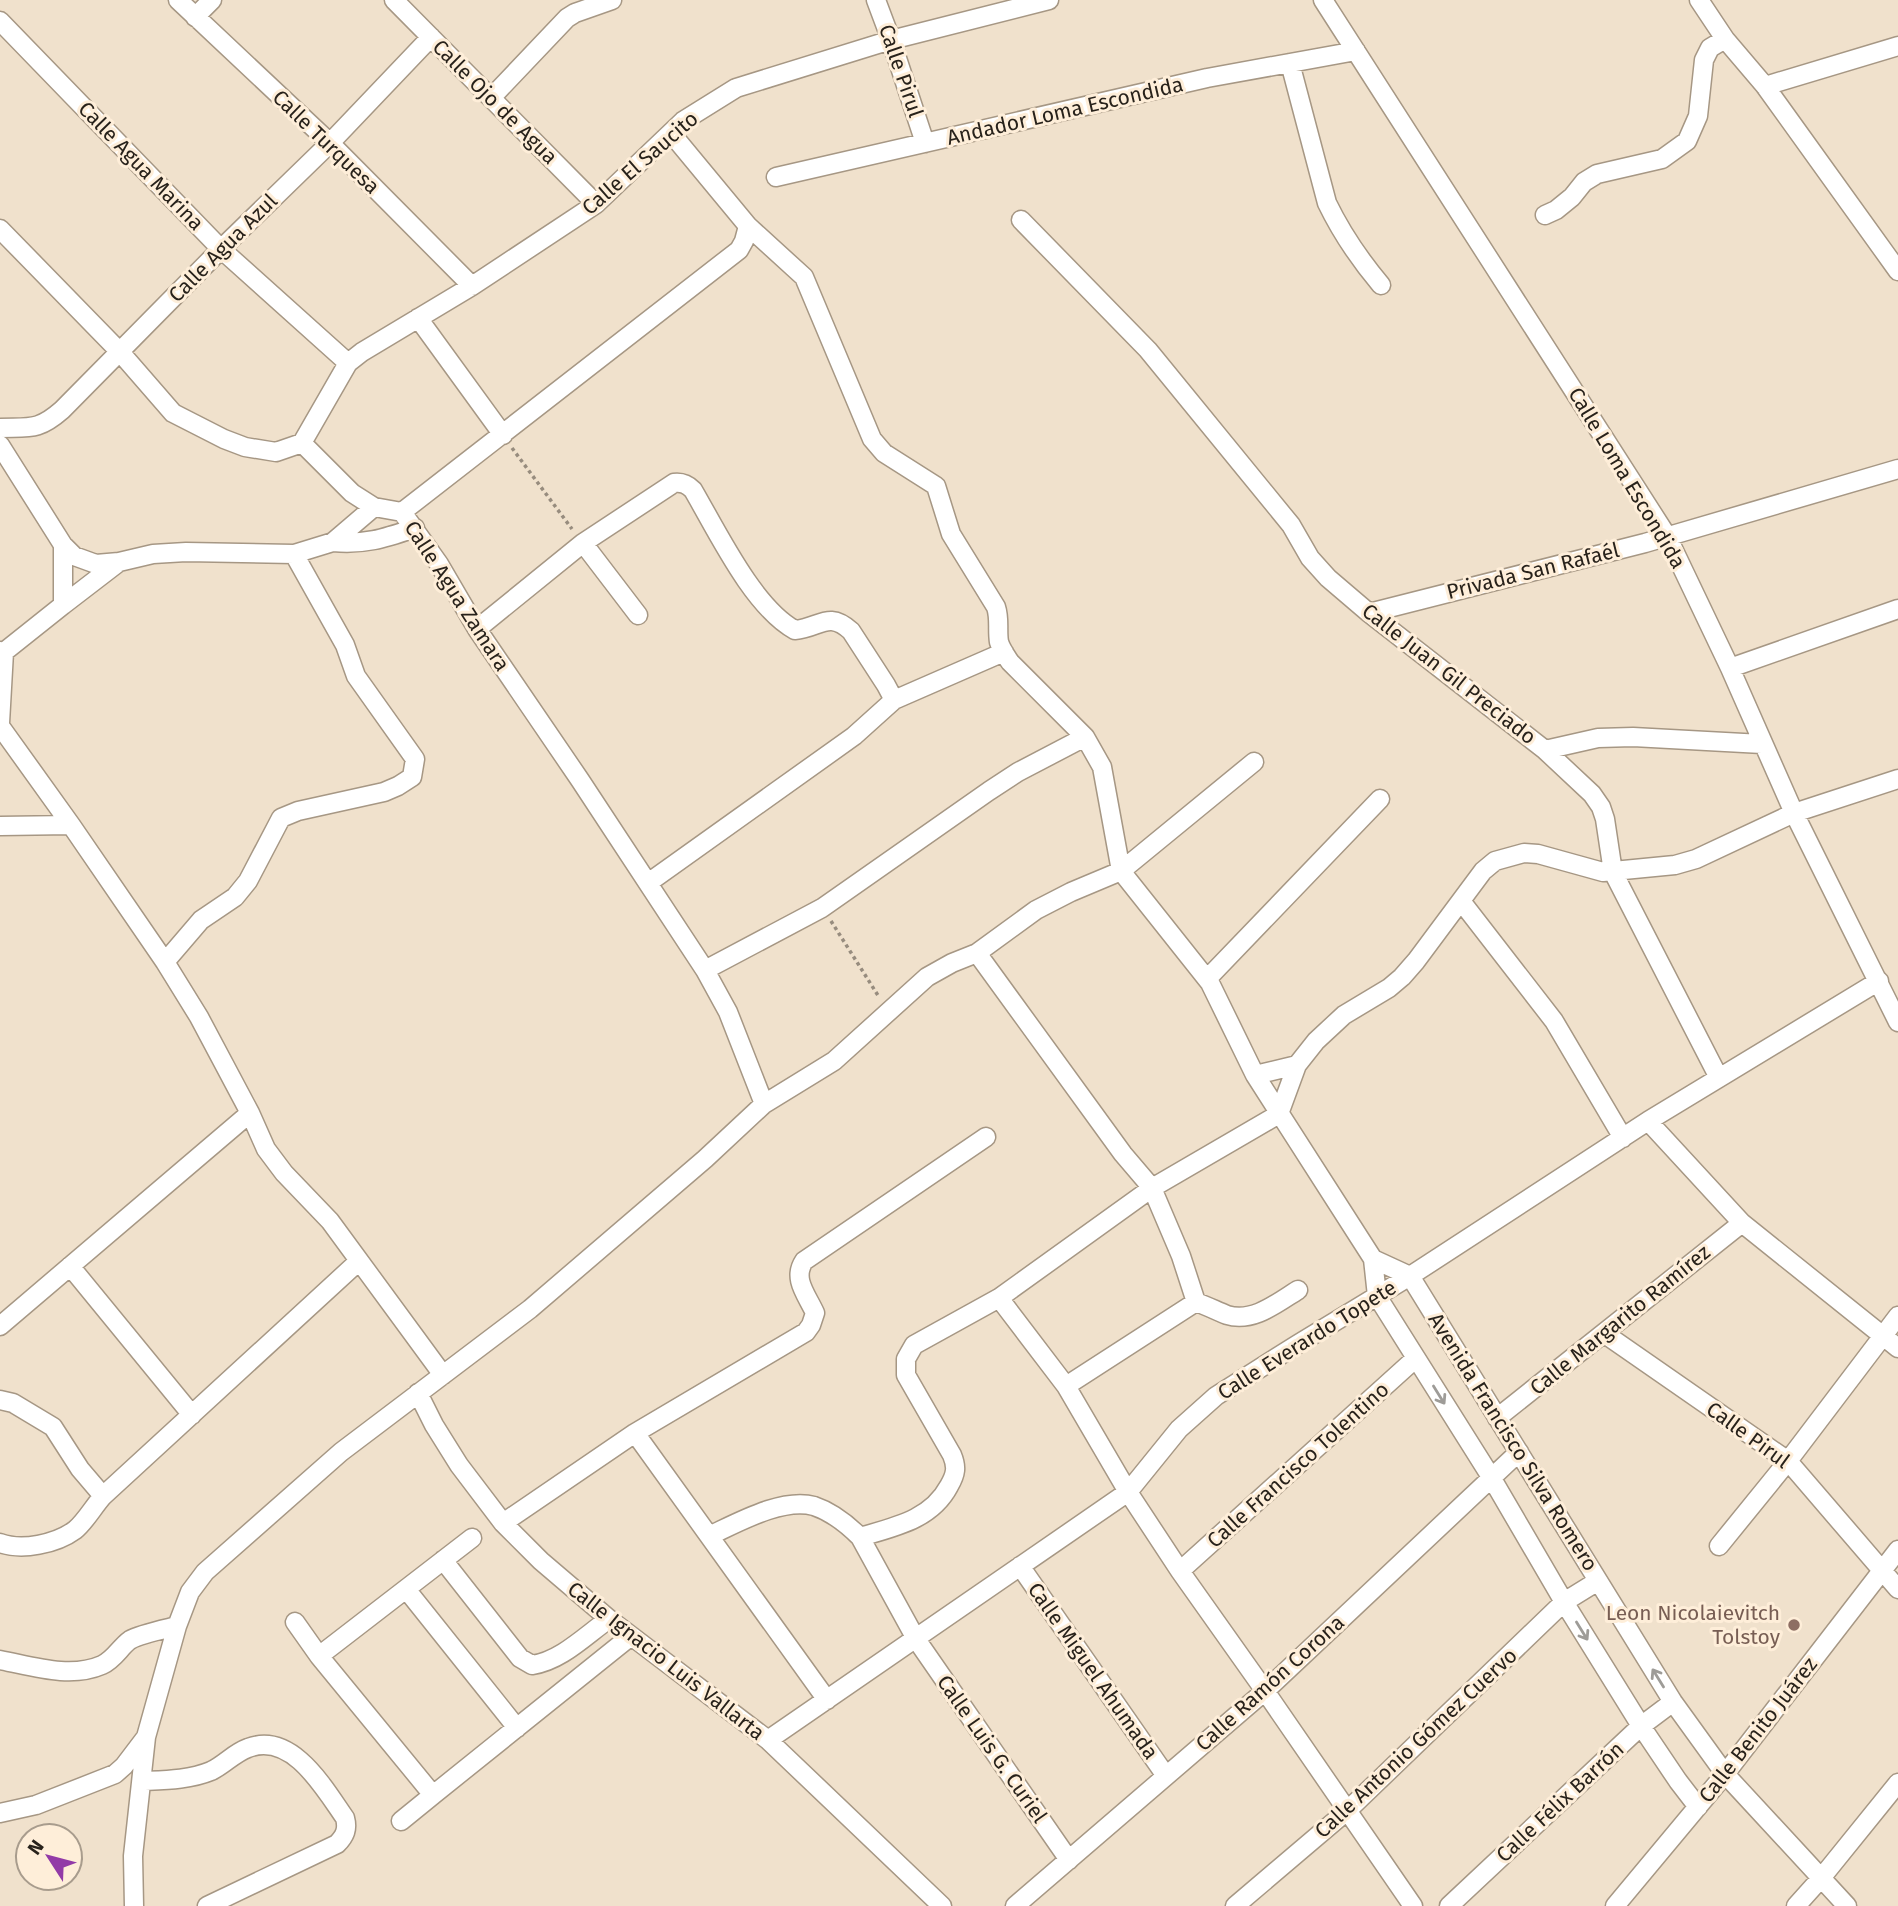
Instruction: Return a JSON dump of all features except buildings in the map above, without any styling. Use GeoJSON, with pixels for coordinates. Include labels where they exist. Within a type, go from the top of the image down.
{"type":"FeatureCollection","features":[{"type":"Feature","properties":{"kind":"street","name":"Calle Turquesa"},"geometry":{"type":"LineString","coordinates":[[178,0],[330,143],[472,286]]}},
{"type":"Feature","properties":{"kind":"street"},"geometry":{"type":"LineString","coordinates":[[195,17],[212,0]]}},
{"type":"Feature","properties":{"kind":"street","name":"Calle Ojo de Agua"},"geometry":{"type":"LineString","coordinates":[[394,0],[596,204]]}},
{"type":"Feature","properties":{"kind":"street"},"geometry":{"type":"LineString","coordinates":[[491,98],[567,18],[612,0]]}},
{"type":"Feature","properties":{"kind":"street","name":"Calle Pirul"},"geometry":{"type":"LineString","coordinates":[[876,0],[925,143]]}},
{"type":"Feature","properties":{"kind":"street","name":"Calle El Saucito"},"geometry":{"type":"LineString","coordinates":[[302,443],[348,363],[472,286],[596,204],[683,121],[736,88],[891,40],[1049,0]]}},
{"type":"Feature","properties":{"kind":"street","name":"Calle Loma Escondida"},"geometry":{"type":"LineString","coordinates":[[1323,0],[1667,536],[1730,668],[1794,813],[1898,1021]]}},
{"type":"Feature","properties":{"kind":"street"},"geometry":{"type":"LineString","coordinates":[[1699,0],[1725,38],[1765,86],[1898,271]]}},
{"type":"Feature","properties":{"kind":"street","name":"Calle Agua Marina"},"geometry":{"type":"LineString","coordinates":[[0,21],[221,249],[348,363]]}},
{"type":"Feature","properties":{"kind":"street","name":"Calle Agua Azul"},"geometry":{"type":"LineString","coordinates":[[0,428],[36,427],[45,424],[62,410],[330,143],[431,37]]}},
{"type":"Feature","properties":{"kind":"street"},"geometry":{"type":"LineString","coordinates":[[1545,215],[1556,210],[1572,197],[1584,182],[1597,174],[1662,159],[1687,141],[1698,116],[1704,60],[1710,48],[1725,38]]}},
{"type":"Feature","properties":{"kind":"street"},"geometry":{"type":"LineString","coordinates":[[1765,86],[1898,46]]}},
{"type":"Feature","properties":{"kind":"street","name":"Andador Loma Escondida"},"geometry":{"type":"LineString","coordinates":[[776,177],[1207,78],[1356,51]]}},
{"type":"Feature","properties":{"kind":"street"},"geometry":{"type":"LineString","coordinates":[[1290,63],[1327,203],[1336,222],[1381,285]]}},
{"type":"Feature","properties":{"kind":"street"},"geometry":{"type":"LineString","coordinates":[[671,133],[748,226],[804,277],[872,439],[884,453],[936,486],[951,534],[996,607],[999,615],[999,640],[1004,652],[1010,662],[1085,737],[1102,767],[1121,871],[1207,979],[1255,1075],[1373,1259],[1377,1296]]}},
{"type":"Feature","properties":{"kind":"street","name":"Calle Juan Gil Preciado"},"geometry":{"type":"LineString","coordinates":[[1021,220],[1148,350],[1291,525],[1319,569],[1369,613],[1545,750],[1592,794],[1605,819],[1612,872],[1719,1078]]}},
{"type":"Feature","properties":{"kind":"street"},"geometry":{"type":"LineString","coordinates":[[402,512],[738,250],[748,226]]}},
{"type":"Feature","properties":{"kind":"street"},"geometry":{"type":"LineString","coordinates":[[0,229],[120,352],[173,413],[244,447],[276,452],[302,443]]}},
{"type":"Feature","properties":{"kind":"street"},"geometry":{"type":"LineString","coordinates":[[418,318],[503,435]]}},
{"type":"Feature","properties":{"kind":"street","name":"Calle Agua Zamara"},"geometry":{"type":"LineString","coordinates":[[302,443],[352,494],[374,507],[402,512],[415,527],[477,629],[705,970],[728,1012],[764,1104]]}},
{"type":"Feature","properties":{"kind":"street"},"geometry":{"type":"LineString","coordinates":[[0,445],[62,545],[74,556],[96,564],[153,554],[186,552],[294,554],[333,542],[368,542],[415,527]]}},
{"type":"Feature","properties":{"kind":"street","name":"Privada San Rafaél"},"geometry":{"type":"LineString","coordinates":[[1369,613],[1667,536],[1898,469]]}},
{"type":"Feature","properties":{"kind":"street"},"geometry":{"type":"LineString","coordinates":[[477,629],[583,543],[674,483],[685,484],[693,490],[756,596],[795,630],[821,621],[838,621],[845,626],[894,700]]}},
{"type":"Feature","properties":{"kind":"street"},"geometry":{"type":"LineString","coordinates":[[333,542],[374,507]]}},
{"type":"Feature","properties":{"kind":"street"},"geometry":{"type":"LineString","coordinates":[[583,543],[638,615]]}},
{"type":"Feature","properties":{"kind":"street"},"geometry":{"type":"LineString","coordinates":[[62,545],[63,605]]}},
{"type":"Feature","properties":{"kind":"street"},"geometry":{"type":"LineString","coordinates":[[165,962],[201,920],[234,897],[248,881],[281,818],[298,811],[384,792],[406,783],[412,777],[415,759],[356,676],[345,645],[294,554]]}},
{"type":"Feature","properties":{"kind":"street"},"geometry":{"type":"LineString","coordinates":[[119,562],[2,652],[0,725],[165,962],[199,1017],[266,1149],[284,1173],[330,1221],[443,1375]]}},
{"type":"Feature","properties":{"kind":"street"},"geometry":{"type":"LineString","coordinates":[[1730,668],[1898,610]]}},
{"type":"Feature","properties":{"kind":"street"},"geometry":{"type":"LineString","coordinates":[[648,883],[855,736],[894,700],[1004,652]]}},
{"type":"Feature","properties":{"kind":"street"},"geometry":{"type":"LineString","coordinates":[[705,970],[822,908],[989,790],[1085,737]]}},
{"type":"Feature","properties":{"kind":"street"},"geometry":{"type":"LineString","coordinates":[[1545,750],[1598,738],[1633,737],[1762,744]]}},
{"type":"Feature","properties":{"kind":"street"},"geometry":{"type":"LineString","coordinates":[[134,1906],[133,1856],[145,1737],[177,1626],[190,1592],[205,1573],[341,1452],[530,1310],[705,1159],[764,1104],[834,1061],[927,977],[977,953],[1036,910],[1121,871],[1254,762]]}},
{"type":"Feature","properties":{"kind":"street"},"geometry":{"type":"LineString","coordinates":[[709,1536],[758,1513],[795,1505],[817,1507],[843,1521],[860,1537],[915,1519],[931,1509],[945,1494],[956,1466],[945,1441],[906,1375],[906,1359],[914,1345],[999,1298],[1152,1188],[1279,1114],[1297,1065],[1316,1041],[1344,1015],[1390,988],[1402,977],[1483,871],[1495,861],[1524,853],[1538,854],[1603,872],[1684,863],[1794,813],[1898,779]]}},
{"type":"Feature","properties":{"kind":"street"},"geometry":{"type":"LineString","coordinates":[[1207,979],[1380,799]]}},
{"type":"Feature","properties":{"kind":"street"},"geometry":{"type":"LineString","coordinates":[[0,826],[71,825]]}},
{"type":"Feature","properties":{"kind":"street"},"geometry":{"type":"LineString","coordinates":[[1461,901],[1554,1021],[1623,1138]]}},
{"type":"Feature","properties":{"kind":"street"},"geometry":{"type":"LineString","coordinates":[[977,953],[1123,1154],[1152,1188],[1181,1256],[1196,1302]]}},
{"type":"Feature","properties":{"kind":"street","name":"Calle Everardo Topete"},"geometry":{"type":"LineString","coordinates":[[768,1740],[1128,1492],[1179,1429],[1216,1396],[1410,1276],[1648,1121],[1879,981]]}},
{"type":"Feature","properties":{"kind":"street"},"geometry":{"type":"LineString","coordinates":[[1255,1075],[1297,1065]]}},
{"type":"Feature","properties":{"kind":"street"},"geometry":{"type":"LineString","coordinates":[[0,1326],[250,1113]]}},
{"type":"Feature","properties":{"kind":"street"},"geometry":{"type":"LineString","coordinates":[[1648,1121],[1742,1223],[1898,1348]]}},
{"type":"Feature","properties":{"kind":"street"},"geometry":{"type":"LineString","coordinates":[[503,1522],[635,1433],[800,1336],[811,1325],[815,1313],[799,1278],[798,1270],[804,1261],[986,1137]]}},
{"type":"Feature","properties":{"kind":"street","name":"Calle Margarito Ramírez"},"geometry":{"type":"LineString","coordinates":[[1497,1418],[1742,1223]]}},
{"type":"Feature","properties":{"kind":"street"},"geometry":{"type":"LineString","coordinates":[[1373,1259],[1410,1276]]}},
{"type":"Feature","properties":{"kind":"street"},"geometry":{"type":"LineString","coordinates":[[0,1543],[31,1547],[75,1530],[103,1496],[359,1261]]}},
{"type":"Feature","properties":{"kind":"street"},"geometry":{"type":"LineString","coordinates":[[70,1266],[192,1415]]}},
{"type":"Feature","properties":{"kind":"street","name":"Avenida Francisco Silva Romero"},"geometry":{"type":"LineString","coordinates":[[1410,1276],[1673,1702],[1725,1774],[1847,1906]]}},
{"type":"Feature","properties":{"kind":"street"},"geometry":{"type":"LineString","coordinates":[[1196,1302],[1241,1317],[1264,1311],[1298,1290]]}},
{"type":"Feature","properties":{"kind":"street","name":"Avenida Francisco Silva Romero"},"geometry":{"type":"LineString","coordinates":[[1377,1296],[1491,1477],[1641,1726],[1698,1807]]}},
{"type":"Feature","properties":{"kind":"street"},"geometry":{"type":"LineString","coordinates":[[999,1298],[1066,1387],[1128,1492],[1180,1571],[1413,1906]]}},
{"type":"Feature","properties":{"kind":"street"},"geometry":{"type":"LineString","coordinates":[[1066,1387],[1196,1302]]}},
{"type":"Feature","properties":{"kind":"street"},"geometry":{"type":"LineString","coordinates":[[1719,1546],[1788,1461],[1898,1316]]}},
{"type":"Feature","properties":{"kind":"street","name":"Calle Pirul"},"geometry":{"type":"LineString","coordinates":[[1605,1334],[1788,1461],[1898,1589]]}},
{"type":"Feature","properties":{"kind":"street","name":"Calle Francisco Tolentino"},"geometry":{"type":"LineString","coordinates":[[1180,1571],[1416,1358]]}},
{"type":"Feature","properties":{"kind":"street","name":"Calle Ignacio Luis Vallarta"},"geometry":{"type":"LineString","coordinates":[[418,1393],[459,1465],[503,1522],[541,1561],[609,1619],[768,1740],[942,1906]]}},
{"type":"Feature","properties":{"kind":"street"},"geometry":{"type":"LineString","coordinates":[[0,1400],[13,1403],[53,1427],[80,1469],[103,1496]]}},
{"type":"Feature","properties":{"kind":"street"},"geometry":{"type":"LineString","coordinates":[[635,1433],[827,1700]]}},
{"type":"Feature","properties":{"kind":"street","name":"Calle Ramón Corona"},"geometry":{"type":"LineString","coordinates":[[1015,1906],[1265,1690],[1519,1452]]}},
{"type":"Feature","properties":{"kind":"street","name":"Calle Luis G. Curiel"},"geometry":{"type":"LineString","coordinates":[[860,1537],[916,1639],[1069,1860]]}},
{"type":"Feature","properties":{"kind":"street"},"geometry":{"type":"LineString","coordinates":[[319,1656],[471,1538]]}},
{"type":"Feature","properties":{"kind":"street","name":"Calle Benito Juárez"},"geometry":{"type":"LineString","coordinates":[[1615,1906],[1725,1774],[1898,1550]]}},
{"type":"Feature","properties":{"kind":"street"},"geometry":{"type":"LineString","coordinates":[[443,1560],[525,1663],[539,1664],[574,1645],[609,1619]]}},
{"type":"Feature","properties":{"kind":"street","name":"Calle Miguel Ahumada"},"geometry":{"type":"LineString","coordinates":[[1020,1566],[1166,1776]]}},
{"type":"Feature","properties":{"kind":"street","name":"Calle Antonio Gómez Cuervo"},"geometry":{"type":"LineString","coordinates":[[1235,1906],[1348,1810],[1564,1602],[1598,1581]]}},
{"type":"Feature","properties":{"kind":"street"},"geometry":{"type":"LineString","coordinates":[[405,1589],[517,1728]]}},
{"type":"Feature","properties":{"kind":"street"},"geometry":{"type":"LineString","coordinates":[[295,1622],[319,1656],[433,1795]]}},
{"type":"Feature","properties":{"kind":"street"},"geometry":{"type":"LineString","coordinates":[[0,1660],[56,1671],[84,1670],[102,1665],[116,1656],[130,1640],[177,1626]]}},
{"type":"Feature","properties":{"kind":"street"},"geometry":{"type":"LineString","coordinates":[[401,1821],[631,1636]]}},
{"type":"Feature","properties":{"kind":"street"},"geometry":{"type":"LineString","coordinates":[[574,1645],[593,1667]]}},
{"type":"Feature","properties":{"kind":"street","name":"Calle Félix Barrón"},"geometry":{"type":"LineString","coordinates":[[1449,1906],[1641,1726],[1673,1702]]}},
{"type":"Feature","properties":{"kind":"street"},"geometry":{"type":"LineString","coordinates":[[0,1813],[36,1805],[115,1774],[145,1737]]}},
{"type":"Feature","properties":{"kind":"street"},"geometry":{"type":"LineString","coordinates":[[142,1781],[196,1776],[211,1771],[257,1745],[279,1747],[308,1768],[345,1818],[345,1833],[337,1844],[207,1906]]}},
{"type":"Feature","properties":{"kind":"street"},"geometry":{"type":"LineString","coordinates":[[1796,1906],[1898,1783]]}},
{"type":"Feature","properties":{"kind":"path"},"geometry":{"type":"LineString","coordinates":[[503,435],[583,543]]}},
{"type":"Feature","properties":{"kind":"path"},"geometry":{"type":"LineString","coordinates":[[822,908],[888,1011]]}},
{"type":"Feature","properties":{"kind":"place","name":"Leon Nicolaievitch Tolstoy"},"geometry":{"type":"Point","coordinates":[1794,1625]}}]}
